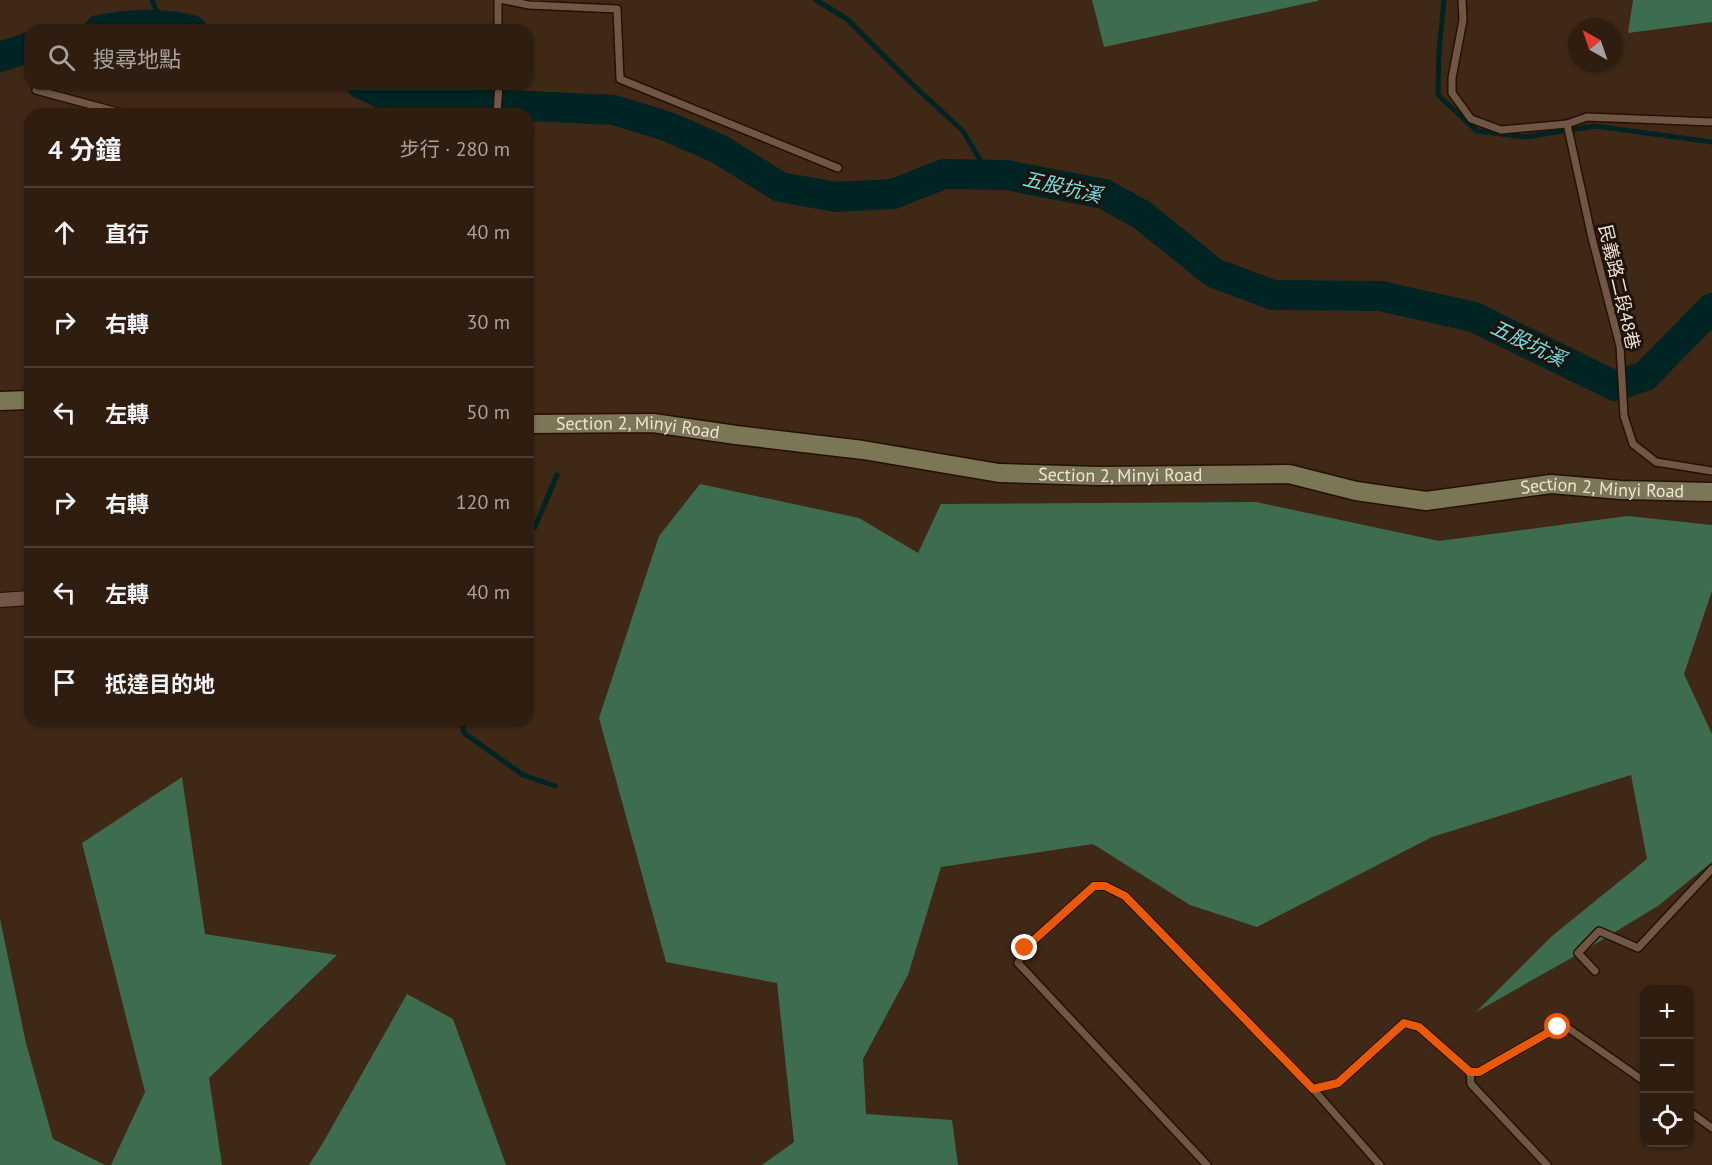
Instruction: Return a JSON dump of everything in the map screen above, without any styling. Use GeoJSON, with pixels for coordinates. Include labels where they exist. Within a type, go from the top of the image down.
{"type":"FeatureCollection","features":[{"type":"Feature","properties":{"kind":"main road"},"geometry":{"type":"LineString","coordinates":[[0,401],[24,400]]}},
{"type":"Feature","properties":{"kind":"main road","name":"Section 2, Minyi Road"},"geometry":{"type":"LineString","coordinates":[[534,424],[653,423],[863,450],[999,473],[1098,476],[1289,474],[1356,491],[1426,501],[1551,484],[1621,490],[1712,492]]}},
{"type":"Feature","properties":{"kind":"street"},"geometry":{"type":"LineString","coordinates":[[0,600],[24,598]]}},
{"type":"Feature","properties":{"kind":"lane"},"geometry":{"type":"LineString","coordinates":[[498,0],[498,24]]}},
{"type":"Feature","properties":{"kind":"lane"},"geometry":{"type":"LineString","coordinates":[[504,0],[529,5],[617,9],[620,79],[838,168]]}},
{"type":"Feature","properties":{"kind":"lane"},"geometry":{"type":"LineString","coordinates":[[1462,0],[1462,20],[1452,78],[1452,93],[1470,119],[1501,130],[1567,124],[1587,117],[1712,122]]}},
{"type":"Feature","properties":{"kind":"lane"},"geometry":{"type":"LineString","coordinates":[[36,90],[103,108]]}},
{"type":"Feature","properties":{"kind":"lane"},"geometry":{"type":"LineString","coordinates":[[497,108],[499,90]]}},
{"type":"Feature","properties":{"kind":"lane","name":"民義路二段48巷"},"geometry":{"type":"LineString","coordinates":[[1567,124],[1592,238],[1620,346],[1624,416],[1634,444],[1656,462],[1712,471]]}},
{"type":"Feature","properties":{"kind":"lane"},"geometry":{"type":"LineString","coordinates":[[1595,970],[1578,953],[1599,931],[1638,948],[1712,869]]}},
{"type":"Feature","properties":{"kind":"lane"},"geometry":{"type":"LineString","coordinates":[[1207,1165],[1018,963],[1025,948],[1094,886],[1105,886],[1125,896],[1313,1089],[1380,1165]]}},
{"type":"Feature","properties":{"kind":"lane"},"geometry":{"type":"LineString","coordinates":[[1313,1089],[1338,1083],[1404,1023],[1419,1027],[1470,1072],[1479,1072],[1558,1027],[1568,1028],[1640,1078]]}},
{"type":"Feature","properties":{"kind":"lane"},"geometry":{"type":"LineString","coordinates":[[1470,1072],[1471,1084],[1547,1165]]}},
{"type":"Feature","properties":{"kind":"lane"},"geometry":{"type":"LineString","coordinates":[[1694,1115],[1712,1128]]}},
{"type":"Feature","properties":{"kind":"green space"},"geometry":{"type":"Polygon","coordinates":[[[1092,0],[1318,0],[1318,1],[1104,47],[1092,0]]]}},
{"type":"Feature","properties":{"kind":"green space"},"geometry":{"type":"Polygon","coordinates":[[[1633,0],[1712,0],[1712,22],[1628,33],[1633,0]]]}},
{"type":"Feature","properties":{"kind":"green space"},"geometry":{"type":"Polygon","coordinates":[[[700,484],[859,518],[918,553],[941,504],[1256,502],[1439,541],[1628,516],[1712,525],[1712,591],[1684,674],[1712,734],[1712,862],[1658,906],[1476,1012],[1552,936],[1647,859],[1631,775],[1432,837],[1257,927],[1190,905],[1093,844],[941,867],[908,975],[863,1059],[866,1114],[952,1120],[958,1165],[762,1165],[794,1142],[777,983],[666,962],[599,718],[659,536],[700,484]]]}},
{"type":"Feature","properties":{"kind":"green space"},"geometry":{"type":"Polygon","coordinates":[[[182,777],[205,934],[337,955],[209,1078],[222,1165],[111,1165],[145,1092],[82,843],[182,777]]]}},
{"type":"Feature","properties":{"kind":"green space"},"geometry":{"type":"Polygon","coordinates":[[[0,919],[26,1043],[53,1139],[105,1165],[0,1165],[0,919]]]}},
{"type":"Feature","properties":{"kind":"green space"},"geometry":{"type":"Polygon","coordinates":[[[407,994],[453,1019],[506,1165],[309,1165],[407,994]]]}},
{"type":"Feature","properties":{"kind":"waterway"},"geometry":{"type":"LineString","coordinates":[[152,0],[162,24]]}},
{"type":"Feature","properties":{"kind":"waterway"},"geometry":{"type":"LineString","coordinates":[[816,0],[847,19],[963,131],[989,175]]}},
{"type":"Feature","properties":{"kind":"waterway"},"geometry":{"type":"LineString","coordinates":[[1444,0],[1439,50],[1438,95],[1477,131],[1525,137],[1595,126],[1712,142]]}},
{"type":"Feature","properties":{"kind":"waterway","name":"五股坑溪"},"geometry":{"type":"LineString","coordinates":[[0,57],[24,49]]}},
{"type":"Feature","properties":{"kind":"waterway","name":"五股坑溪"},"geometry":{"type":"LineString","coordinates":[[374,90],[389,97],[461,105],[614,110],[666,126],[719,149],[780,187],[836,197],[893,194],[944,174],[1006,175],[1104,194],[1142,215],[1214,273],[1273,295],[1380,296],[1474,317],[1615,386],[1645,376],[1712,308]]}},
{"type":"Feature","properties":{"kind":"waterway"},"geometry":{"type":"LineString","coordinates":[[534,527],[557,475]]}},
{"type":"Feature","properties":{"kind":"waterway"},"geometry":{"type":"LineString","coordinates":[[462,726],[464,733],[523,775],[555,786]]}},
{"type":"Feature","properties":{"kind":"route"},"geometry":{"type":"LineString","coordinates":[[1025,948],[1094,886],[1105,886],[1125,896],[1313,1089],[1338,1083],[1404,1023],[1419,1027],[1470,1072],[1479,1072],[1558,1027]]}}]}
